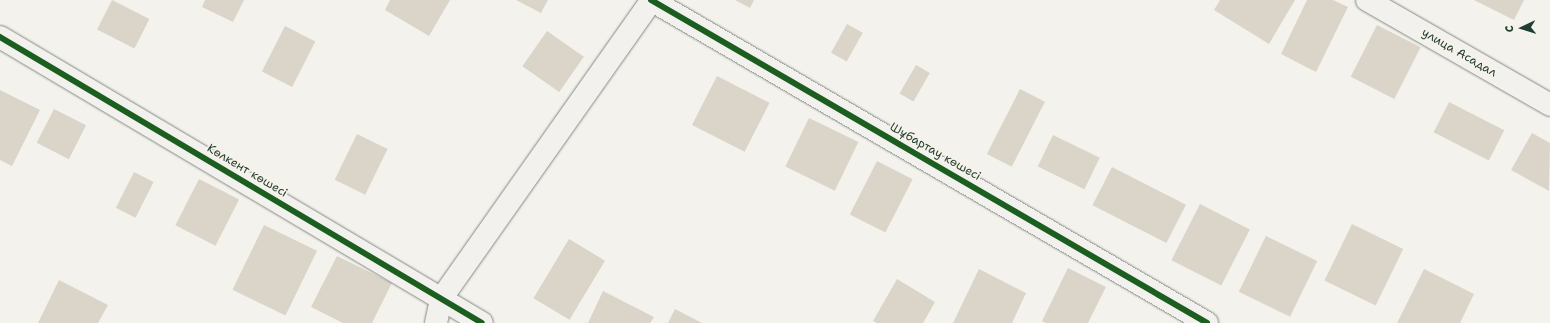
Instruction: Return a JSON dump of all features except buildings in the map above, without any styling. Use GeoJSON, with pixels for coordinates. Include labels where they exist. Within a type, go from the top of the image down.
{"type":"FeatureCollection","features":[{"type":"Feature","properties":{"kind":"street"},"geometry":{"type":"LineString","coordinates":[[436,323],[441,299],[652,0]]}},
{"type":"Feature","properties":{"kind":"street","name":"Шұбартау көшесі"},"geometry":{"type":"LineString","coordinates":[[652,0],[1207,323]]}},
{"type":"Feature","properties":{"kind":"street","name":"улица Асадал"},"geometry":{"type":"LineString","coordinates":[[1367,0],[1550,106]]}},
{"type":"Feature","properties":{"kind":"street","name":"Көлкент көшесі"},"geometry":{"type":"LineString","coordinates":[[0,37],[482,323]]}},
{"type":"Feature","properties":{"kind":"cycle path"},"geometry":{"type":"LineString","coordinates":[[651,0],[1207,323]]}},
{"type":"Feature","properties":{"kind":"cycle path"},"geometry":{"type":"LineString","coordinates":[[0,37],[482,323]]}}]}
